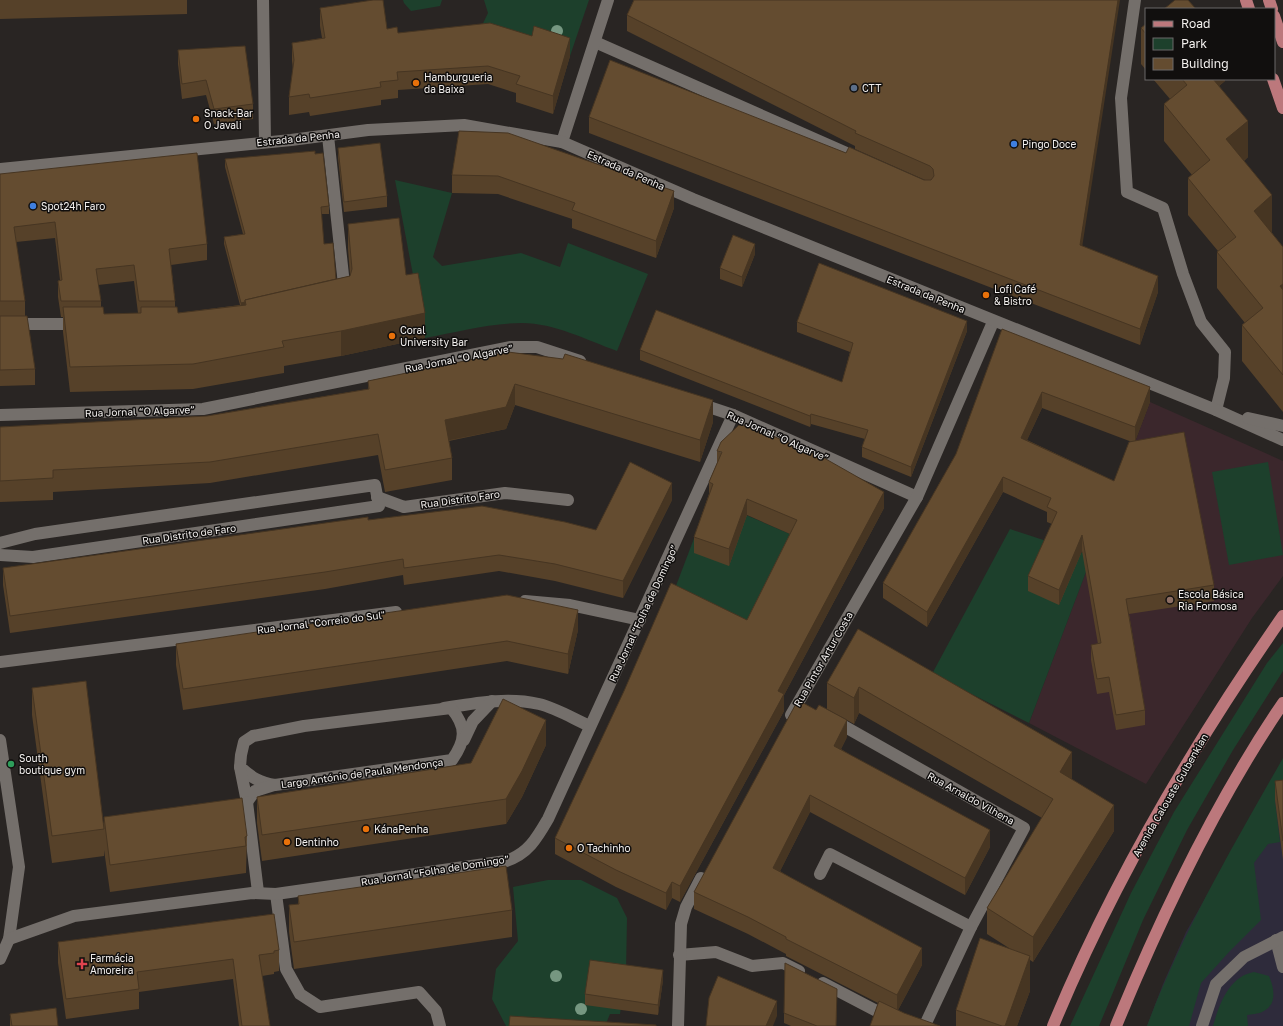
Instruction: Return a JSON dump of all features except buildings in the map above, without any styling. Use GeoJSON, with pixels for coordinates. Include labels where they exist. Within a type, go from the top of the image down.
{"type":"FeatureCollection","features":[{"type":"Feature","properties":{"kind":"main road"},"geometry":{"type":"LineString","coordinates":[[1275,19],[1283,42]]}},
{"type":"Feature","properties":{"kind":"main road"},"geometry":{"type":"LineString","coordinates":[[1273,80],[1283,108]]}},
{"type":"Feature","properties":{"kind":"main road","name":"Avenida Calouste Gulbenkian"},"geometry":{"type":"LineString","coordinates":[[1053,1026],[1081,962],[1151,822],[1246,671],[1283,616]]}},
{"type":"Feature","properties":{"kind":"main road"},"geometry":{"type":"LineString","coordinates":[[1116,1026],[1140,967],[1190,863],[1254,745],[1283,703]]}},
{"type":"Feature","properties":{"kind":"street"},"geometry":{"type":"LineString","coordinates":[[263,0],[265,142]]}},
{"type":"Feature","properties":{"kind":"street"},"geometry":{"type":"LineString","coordinates":[[562,142],[608,0]]}},
{"type":"Feature","properties":{"kind":"street"},"geometry":{"type":"LineString","coordinates":[[1135,0],[1121,98],[1127,192],[1163,208],[1183,274],[1201,322],[1225,352],[1224,378],[1216,410]]}},
{"type":"Feature","properties":{"kind":"street"},"geometry":{"type":"LineString","coordinates":[[595,42],[870,163]]}},
{"type":"Feature","properties":{"kind":"street","name":"Estrada da Penha"},"geometry":{"type":"LineString","coordinates":[[0,169],[328,136],[368,130],[464,125],[562,142],[697,201],[993,322],[1216,410]]}},
{"type":"Feature","properties":{"kind":"street"},"geometry":{"type":"LineString","coordinates":[[328,136],[345,295],[330,298]]}},
{"type":"Feature","properties":{"kind":"street","name":"Rua Pintor Artur Costa"},"geometry":{"type":"LineString","coordinates":[[783,728],[917,497],[993,322]]}},
{"type":"Feature","properties":{"kind":"street"},"geometry":{"type":"LineString","coordinates":[[0,324],[93,324]]}},
{"type":"Feature","properties":{"kind":"street","name":"Rua Jornal “O Algarve”"},"geometry":{"type":"LineString","coordinates":[[0,414],[203,409],[511,347],[537,346],[592,366]]}},
{"type":"Feature","properties":{"kind":"street","name":"Rua Jornal “O Algarve”"},"geometry":{"type":"LineString","coordinates":[[683,398],[733,415],[917,497]]}},
{"type":"Feature","properties":{"kind":"street"},"geometry":{"type":"LineString","coordinates":[[1216,410],[1283,426]]}},
{"type":"Feature","properties":{"kind":"street"},"geometry":{"type":"LineString","coordinates":[[1216,410],[1283,440]]}},
{"type":"Feature","properties":{"kind":"street","name":"Rua Jornal “Folha de Domingo”"},"geometry":{"type":"LineString","coordinates":[[9,939],[74,916],[258,892],[276,894],[506,861],[520,856],[537,838],[548,819],[733,415]]}},
{"type":"Feature","properties":{"kind":"street","name":"Rua Distrito Faro"},"geometry":{"type":"LineString","coordinates":[[377,496],[404,507],[505,493],[568,500]]}},
{"type":"Feature","properties":{"kind":"street"},"geometry":{"type":"LineString","coordinates":[[0,543],[35,534],[377,496]]}},
{"type":"Feature","properties":{"kind":"street","name":"Rua Distrito de Faro"},"geometry":{"type":"LineString","coordinates":[[0,555],[34,557],[377,496]]}},
{"type":"Feature","properties":{"kind":"street"},"geometry":{"type":"LineString","coordinates":[[516,600],[570,605],[640,620]]}},
{"type":"Feature","properties":{"kind":"street","name":"Rua Jornal \"Correio do Sul\""},"geometry":{"type":"LineString","coordinates":[[0,662],[408,610]]}},
{"type":"Feature","properties":{"kind":"street"},"geometry":{"type":"LineString","coordinates":[[258,892],[247,802],[240,767],[244,742],[253,736],[297,728],[492,701],[518,701],[540,705],[590,726]]}},
{"type":"Feature","properties":{"kind":"street","name":"Largo António de Paula Mendonça"},"geometry":{"type":"LineString","coordinates":[[240,767],[250,776],[264,784],[275,785],[452,760],[460,748],[473,721],[492,701]]}},
{"type":"Feature","properties":{"kind":"street"},"geometry":{"type":"LineString","coordinates":[[798,701],[812,709]]}},
{"type":"Feature","properties":{"kind":"street"},"geometry":{"type":"LineString","coordinates":[[432,710],[451,708],[459,717],[463,730],[460,748]]}},
{"type":"Feature","properties":{"kind":"street","name":"Rua Arnaldo Vilhena"},"geometry":{"type":"LineString","coordinates":[[826,716],[1024,828],[971,927],[925,1025],[912,1026]]}},
{"type":"Feature","properties":{"kind":"street"},"geometry":{"type":"LineString","coordinates":[[0,740],[5,802],[19,866],[9,939],[0,959]]}},
{"type":"Feature","properties":{"kind":"street"},"geometry":{"type":"LineString","coordinates":[[247,802],[255,791],[275,785]]}},
{"type":"Feature","properties":{"kind":"street"},"geometry":{"type":"LineString","coordinates":[[820,874],[830,854],[971,927]]}},
{"type":"Feature","properties":{"kind":"street"},"geometry":{"type":"LineString","coordinates":[[678,1026],[679,935],[686,907],[708,866]]}},
{"type":"Feature","properties":{"kind":"street"},"geometry":{"type":"LineString","coordinates":[[276,894],[286,970],[300,994],[320,1007],[419,992],[436,1011],[440,1026]]}},
{"type":"Feature","properties":{"kind":"street"},"geometry":{"type":"LineString","coordinates":[[1202,1026],[1216,984],[1244,957],[1279,938],[1283,967]]}},
{"type":"Feature","properties":{"kind":"street"},"geometry":{"type":"LineString","coordinates":[[679,954],[716,952],[752,966],[783,963],[907,1026]]}},
{"type":"Feature","properties":{"kind":"shaded area","name":"Escola Básica Ria Formosa"},"geometry":{"type":"Polygon","coordinates":[[[1150,402],[1283,461],[1283,576],[1252,618],[1146,784],[1029,723],[1150,402]]]}},
{"type":"Feature","properties":{"kind":"shaded area"},"geometry":{"type":"Polygon","coordinates":[[[1283,762],[1283,1026],[1147,1026],[1163,984],[1186,932],[1283,762]]]}},
{"type":"Feature","properties":{"kind":"green space"},"geometry":{"type":"Polygon","coordinates":[[[403,0],[442,0],[440,6],[411,11],[403,0]]]}},
{"type":"Feature","properties":{"kind":"green space"},"geometry":{"type":"Polygon","coordinates":[[[484,0],[589,0],[570,56],[474,42],[488,13],[484,0]]]}},
{"type":"Feature","properties":{"kind":"green space"},"geometry":{"type":"Polygon","coordinates":[[[395,180],[452,193],[433,257],[442,266],[521,253],[560,267],[568,243],[648,274],[617,351],[558,329],[522,323],[498,324],[425,338],[395,180]]]}},
{"type":"Feature","properties":{"kind":"green space"},"geometry":{"type":"Polygon","coordinates":[[[1268,462],[1283,555],[1229,565],[1212,472],[1268,462]]]}},
{"type":"Feature","properties":{"kind":"green space"},"geometry":{"type":"Polygon","coordinates":[[[709,499],[797,537],[747,636],[671,599],[709,499]]]}},
{"type":"Feature","properties":{"kind":"green space"},"geometry":{"type":"Polygon","coordinates":[[[1010,529],[1092,556],[1029,723],[932,674],[1010,529]]]}},
{"type":"Feature","properties":{"kind":"green space"},"geometry":{"type":"Polygon","coordinates":[[[1283,643],[1283,671],[1233,750],[1187,830],[1143,920],[1099,1026],[1070,1026],[1131,893],[1174,812],[1267,663],[1283,643]]]}},
{"type":"Feature","properties":{"kind":"green space"},"geometry":{"type":"Polygon","coordinates":[[[1283,758],[1283,798],[1275,800],[1280,842],[1268,844],[1254,863],[1261,920],[1201,983],[1189,1026],[1147,1026],[1176,956],[1210,889],[1227,856],[1283,758]]]}},
{"type":"Feature","properties":{"kind":"green space"},"geometry":{"type":"Polygon","coordinates":[[[548,880],[581,880],[617,898],[627,918],[626,971],[620,1014],[610,1014],[605,1026],[506,1026],[492,999],[496,969],[518,941],[513,887],[548,880]]]}},
{"type":"Feature","properties":{"kind":"green space"},"geometry":{"type":"Polygon","coordinates":[[[1254,972],[1269,976],[1273,991],[1273,1001],[1271,1005],[1262,1012],[1247,1015],[1248,1026],[1213,1026],[1218,1009],[1232,985],[1238,979],[1254,972]]]}},
{"type":"Feature","properties":{"kind":"place","name":"Hamburgueria da Baixa"},"geometry":{"type":"Point","coordinates":[416,83]}},
{"type":"Feature","properties":{"kind":"place","name":"CTT"},"geometry":{"type":"Point","coordinates":[854,88]}},
{"type":"Feature","properties":{"kind":"place","name":"Snack-Bar O Javali"},"geometry":{"type":"Point","coordinates":[196,119]}},
{"type":"Feature","properties":{"kind":"place","name":"Pingo Doce"},"geometry":{"type":"Point","coordinates":[1014,144]}},
{"type":"Feature","properties":{"kind":"place","name":"Spot24h Faro"},"geometry":{"type":"Point","coordinates":[33,206]}},
{"type":"Feature","properties":{"kind":"place","name":"Lofi Café & Bistro"},"geometry":{"type":"Point","coordinates":[986,295]}},
{"type":"Feature","properties":{"kind":"place","name":"Coral University Bar"},"geometry":{"type":"Point","coordinates":[392,336]}},
{"type":"Feature","properties":{"kind":"place","name":"Escola Básica Ria Formosa"},"geometry":{"type":"Point","coordinates":[1170,600]}},
{"type":"Feature","properties":{"kind":"place","name":"South boutique gym"},"geometry":{"type":"Point","coordinates":[11,764]}},
{"type":"Feature","properties":{"kind":"place","name":"KánaPenha"},"geometry":{"type":"Point","coordinates":[366,829]}},
{"type":"Feature","properties":{"kind":"place","name":"Dentinho"},"geometry":{"type":"Point","coordinates":[287,842]}},
{"type":"Feature","properties":{"kind":"place","name":"O Tachinho"},"geometry":{"type":"Point","coordinates":[569,848]}},
{"type":"Feature","properties":{"kind":"place","name":"Farmácia Amoreira"},"geometry":{"type":"Point","coordinates":[82,964]}}]}
